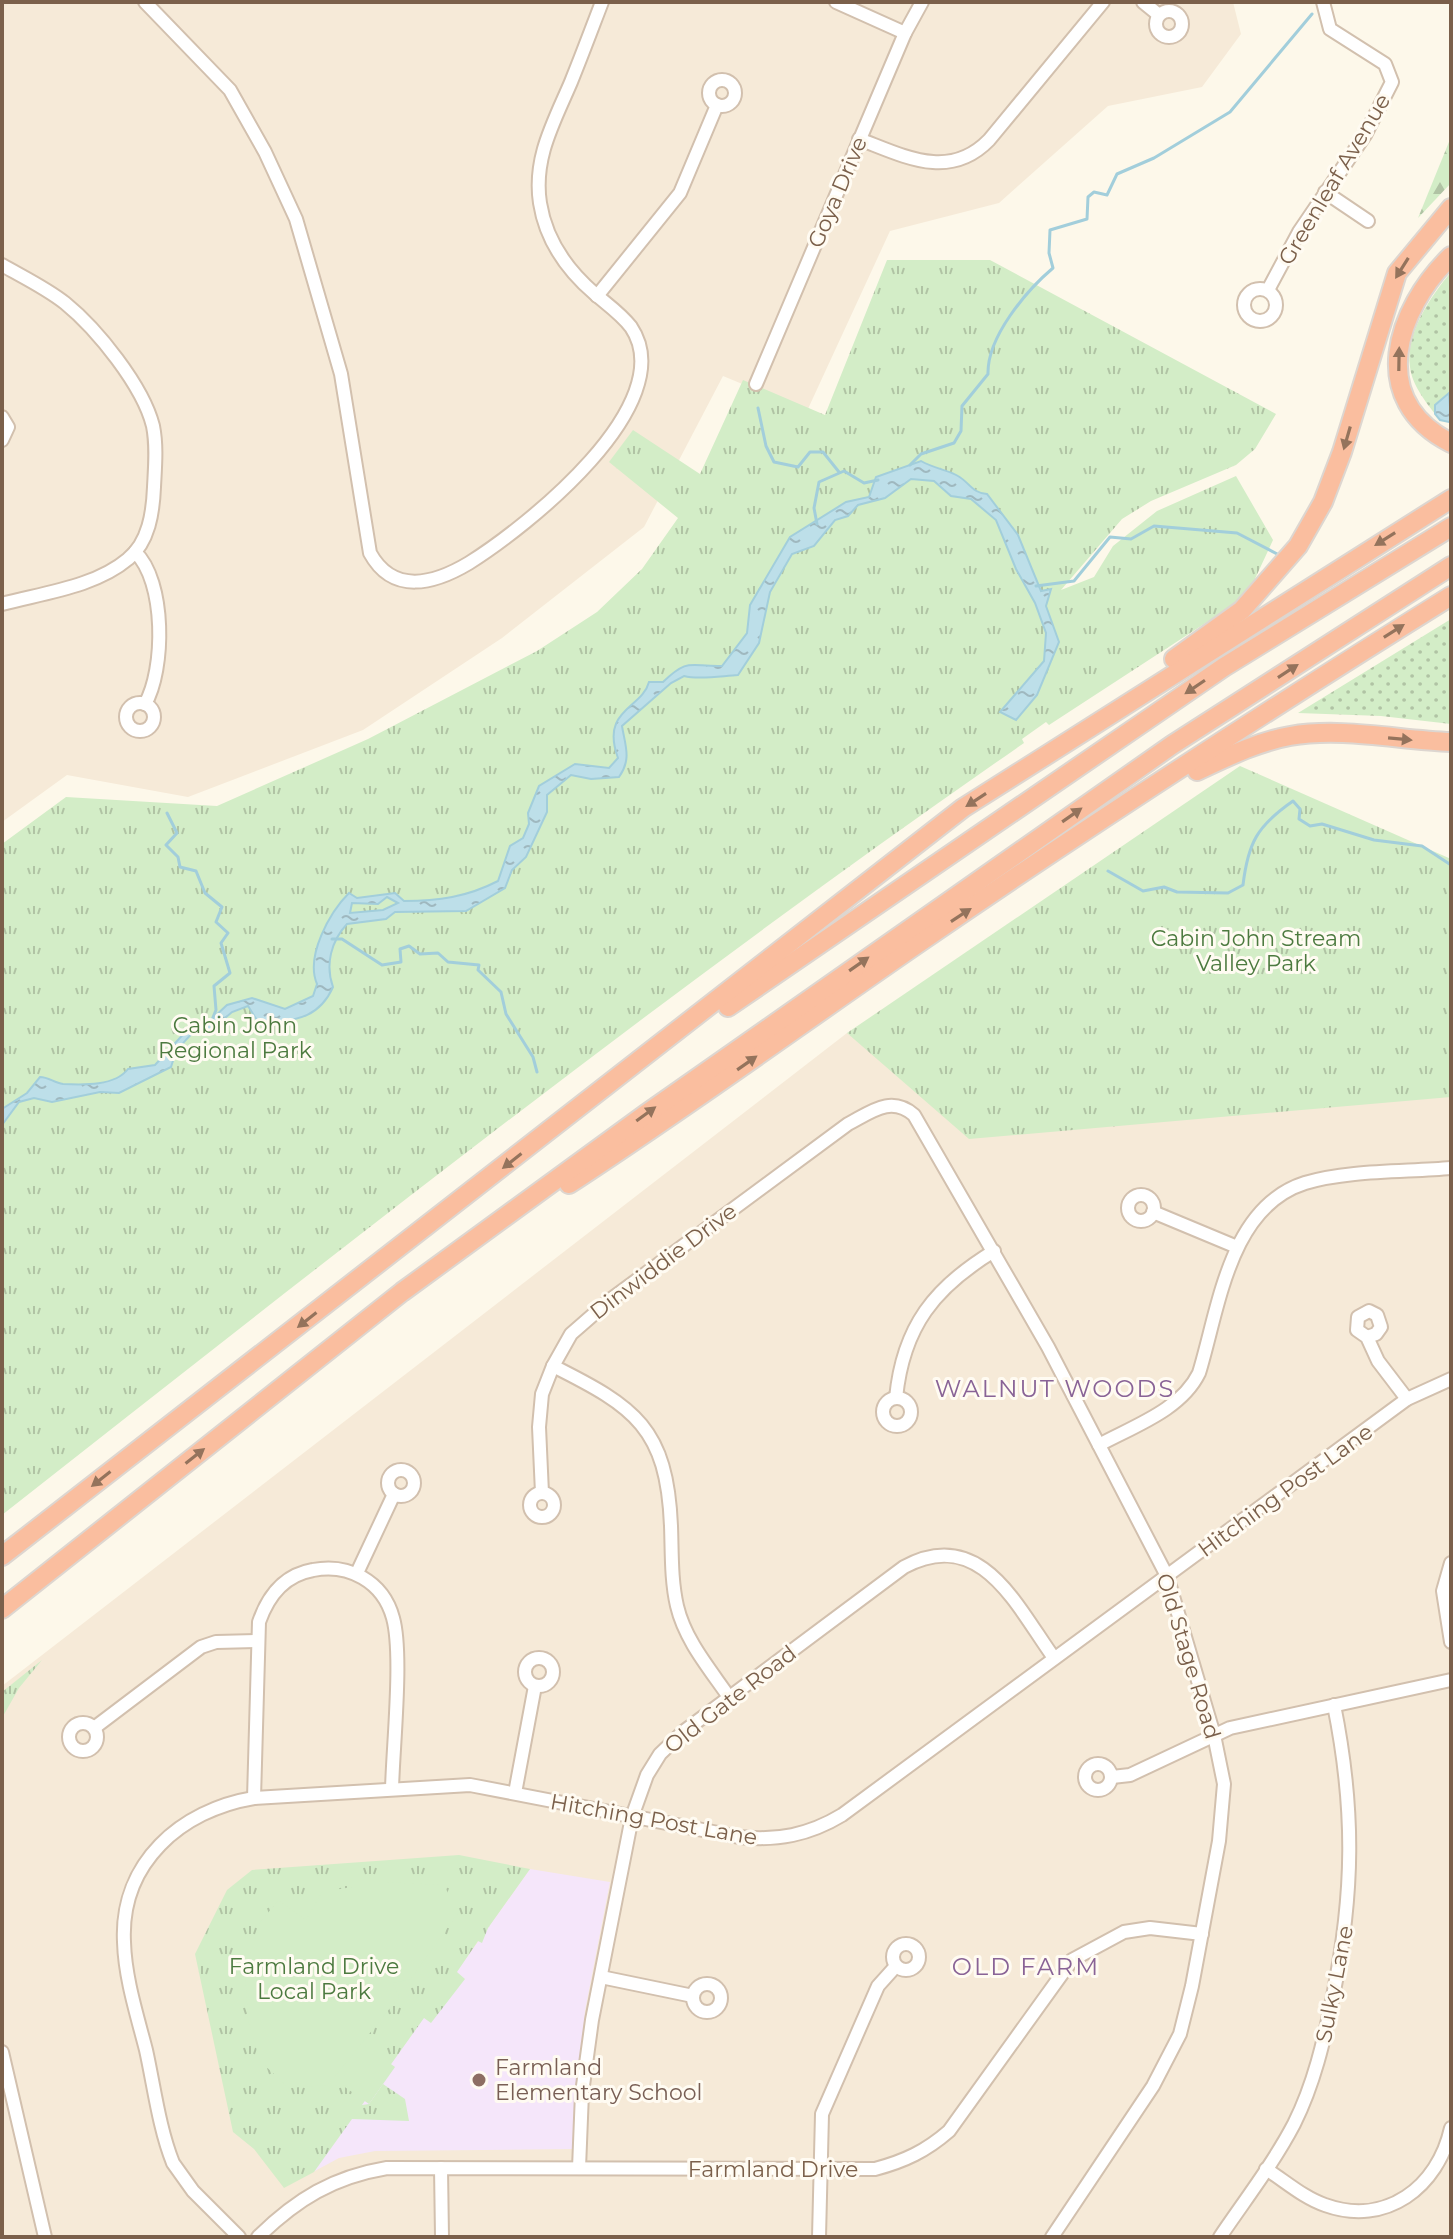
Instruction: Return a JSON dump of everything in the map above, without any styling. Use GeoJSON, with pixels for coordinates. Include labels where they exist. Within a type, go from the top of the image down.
{"type":"FeatureCollection","features":[{"type":"Feature","properties":{"kind":"highway"},"geometry":{"type":"LineString","coordinates":[[1088,727],[1113,701],[1242,610],[1298,546],[1323,502],[1342,452],[1397,273],[1451,208]]}},
{"type":"Feature","properties":{"kind":"highway"},"geometry":{"type":"LineString","coordinates":[[1451,256],[1423,287],[1409,312],[1397,360],[1408,405],[1433,433],[1451,443]]}},
{"type":"Feature","properties":{"kind":"highway"},"geometry":{"type":"LineString","coordinates":[[2,1556],[963,808],[1451,499]]}},
{"type":"Feature","properties":{"kind":"highway"},"geometry":{"type":"LineString","coordinates":[[574,1113],[1224,667],[1451,527]]}},
{"type":"Feature","properties":{"kind":"highway"},"geometry":{"type":"LineString","coordinates":[[2,1609],[402,1292],[646,1114],[1172,745],[1451,566]]}},
{"type":"Feature","properties":{"kind":"highway"},"geometry":{"type":"LineString","coordinates":[[402,1292],[653,1129],[925,939],[1319,678],[1451,596]]}},
{"type":"Feature","properties":{"kind":"highway"},"geometry":{"type":"LineString","coordinates":[[1141,797],[1251,747],[1291,735],[1325,733],[1450,743]]}},
{"type":"Feature","properties":{"kind":"street"},"geometry":{"type":"LineString","coordinates":[[145,2],[230,90],[291,207],[341,374],[370,553],[382,571],[401,580],[422,583],[454,572],[524,525],[589,462],[630,403],[642,376],[642,363],[633,331],[618,312],[567,266],[551,241],[538,188],[543,146],[602,2]]}},
{"type":"Feature","properties":{"kind":"street"},"geometry":{"type":"LineString","coordinates":[[836,2],[905,33]]}},
{"type":"Feature","properties":{"kind":"street","name":"Goya Drive"},"geometry":{"type":"LineString","coordinates":[[756,384],[905,33],[922,2]]}},
{"type":"Feature","properties":{"kind":"street"},"geometry":{"type":"LineString","coordinates":[[859,139],[923,163],[950,162],[973,154],[989,140],[1103,2]]}},
{"type":"Feature","properties":{"kind":"street"},"geometry":{"type":"LineString","coordinates":[[1143,2],[1159,15]]}},
{"type":"Feature","properties":{"kind":"street","name":"Greenleaf Avenue"},"geometry":{"type":"LineString","coordinates":[[1268,290],[1325,192],[1385,103],[1392,82],[1385,64],[1330,29],[1323,2]]}},
{"type":"Feature","properties":{"kind":"street"},"geometry":{"type":"LineString","coordinates":[[597,296],[680,193],[717,105]]}},
{"type":"Feature","properties":{"kind":"street"},"geometry":{"type":"LineString","coordinates":[[1325,192],[1368,221]]}},
{"type":"Feature","properties":{"kind":"street"},"geometry":{"type":"LineString","coordinates":[[2,604],[102,575],[135,552],[148,529],[154,492],[155,436],[148,410],[137,388],[82,320],[63,301],[4,270]]}},
{"type":"Feature","properties":{"kind":"street"},"geometry":{"type":"LineString","coordinates":[[2,417],[8,427],[2,440]]}},
{"type":"Feature","properties":{"kind":"street"},"geometry":{"type":"LineString","coordinates":[[135,552],[152,576],[158,604],[156,678],[145,704]]}},
{"type":"Feature","properties":{"kind":"street","name":"Old Stage Road"},"geometry":{"type":"LineString","coordinates":[[898,1105],[914,1115],[994,1251],[1167,1576],[1214,1735],[1224,1784],[1223,1810],[1202,1934],[1186,2013],[1171,2053],[1052,2237]]}},
{"type":"Feature","properties":{"kind":"street","name":"Dinwiddie Drive"},"geometry":{"type":"LineString","coordinates":[[542,1493],[540,1410],[553,1366],[571,1334],[622,1291],[823,1140],[883,1106],[898,1105]]}},
{"type":"Feature","properties":{"kind":"street"},"geometry":{"type":"LineString","coordinates":[[1099,1445],[1172,1405],[1189,1390],[1199,1373],[1237,1247],[1265,1207],[1305,1183],[1451,1168]]}},
{"type":"Feature","properties":{"kind":"street"},"geometry":{"type":"LineString","coordinates":[[1153,1212],[1237,1247]]}},
{"type":"Feature","properties":{"kind":"street"},"geometry":{"type":"LineString","coordinates":[[896,1398],[903,1360],[919,1319],[946,1284],[994,1251]]}},
{"type":"Feature","properties":{"kind":"street"},"geometry":{"type":"LineString","coordinates":[[1367,1337],[1378,1361],[1407,1399]]}},
{"type":"Feature","properties":{"kind":"street"},"geometry":{"type":"LineString","coordinates":[[553,1366],[611,1395],[637,1419],[655,1446],[670,1496],[673,1585],[681,1620],[690,1640],[729,1697]]}},
{"type":"Feature","properties":{"kind":"street","name":"Hitching Post Lane"},"geometry":{"type":"LineString","coordinates":[[239,2237],[177,2172],[169,2155],[124,1957],[127,1907],[137,1877],[161,1842],[202,1812],[254,1798],[470,1785],[765,1840],[807,1832],[842,1815],[1407,1399],[1451,1379]]}},
{"type":"Feature","properties":{"kind":"street"},"geometry":{"type":"LineString","coordinates":[[357,1573],[394,1494]]}},
{"type":"Feature","properties":{"kind":"street","name":"Old Gate Road"},"geometry":{"type":"LineString","coordinates":[[579,2168],[585,2068],[632,1817],[642,1786],[660,1754],[729,1697],[904,1567],[942,1555],[965,1558],[993,1574],[1054,1658]]}},
{"type":"Feature","properties":{"kind":"street"},"geometry":{"type":"LineString","coordinates":[[1451,1563],[1443,1591],[1451,1642]]}},
{"type":"Feature","properties":{"kind":"street"},"geometry":{"type":"LineString","coordinates":[[254,1798],[256,1641],[264,1606],[284,1582],[303,1572],[324,1568],[357,1573],[388,1605],[395,1625],[392,1789]]}},
{"type":"Feature","properties":{"kind":"street"},"geometry":{"type":"LineString","coordinates":[[94,1728],[201,1647],[227,1640],[256,1641]]}},
{"type":"Feature","properties":{"kind":"street"},"geometry":{"type":"LineString","coordinates":[[1112,1777],[1130,1775],[1214,1735],[1451,1680]]}},
{"type":"Feature","properties":{"kind":"street"},"geometry":{"type":"LineString","coordinates":[[515,1793],[535,1686]]}},
{"type":"Feature","properties":{"kind":"street","name":"Sulky Lane"},"geometry":{"type":"LineString","coordinates":[[1220,2237],[1294,2124],[1318,2063],[1347,1921],[1351,1827],[1334,1705]]}},
{"type":"Feature","properties":{"kind":"street","name":"Farmland Drive"},"geometry":{"type":"LineString","coordinates":[[258,2237],[298,2201],[339,2180],[387,2168],[875,2169],[927,2149],[949,2131],[1060,1973],[1089,1948],[1124,1932],[1150,1928],[1202,1934]]}},
{"type":"Feature","properties":{"kind":"street"},"geometry":{"type":"LineString","coordinates":[[819,2237],[819,2130],[827,2098],[878,1986],[896,1966]]}},
{"type":"Feature","properties":{"kind":"street"},"geometry":{"type":"LineString","coordinates":[[601,1977],[693,1996]]}},
{"type":"Feature","properties":{"kind":"street"},"geometry":{"type":"LineString","coordinates":[[2,2052],[45,2237]]}},
{"type":"Feature","properties":{"kind":"street"},"geometry":{"type":"LineString","coordinates":[[1266,2169],[1323,2205],[1346,2210],[1384,2208],[1405,2199],[1432,2174],[1441,2160],[1451,2128]]}},
{"type":"Feature","properties":{"kind":"street"},"geometry":{"type":"LineString","coordinates":[[441,2168],[442,2237]]}},
{"type":"Feature","properties":{"kind":"shaded area"},"geometry":{"type":"Polygon","coordinates":[[[2,2],[1233,2],[1241,34],[1202,87],[1108,106],[999,203],[890,231],[807,411],[723,376],[644,527],[502,638],[363,730],[188,797],[67,775],[2,822],[2,2]]]}},
{"type":"Feature","properties":{"kind":"shaded area"},"geometry":{"type":"Polygon","coordinates":[[[847,1033],[1451,1097],[1451,2237],[2,2237],[2,1686],[847,1033]]]}},
{"type":"Feature","properties":{"kind":"shaded area","name":"Farmland Elementary School"},"geometry":{"type":"Polygon","coordinates":[[[530,1869],[610,1882],[585,2011],[572,2149],[375,2151],[339,2158],[313,2172],[530,1869]]]}},
{"type":"Feature","properties":{"kind":"green space"},"geometry":{"type":"Polygon","coordinates":[[[1451,137],[1451,183],[1418,218],[1451,137]]]}},
{"type":"Feature","properties":{"kind":"green space","name":"Cabin John Regional Park"},"geometry":{"type":"Polygon","coordinates":[[[887,260],[990,260],[1276,414],[1255,449],[1236,465],[1151,501],[1122,519],[1061,590],[1094,577],[1113,546],[1157,511],[1236,476],[1273,540],[1247,596],[1049,725],[1046,722],[1022,739],[1024,743],[763,929],[507,1121],[2,1515],[2,844],[66,797],[217,806],[368,739],[537,651],[597,612],[642,569],[678,518],[609,462],[633,430],[700,474],[743,380],[825,415],[887,260]]]}},
{"type":"Feature","properties":{"kind":"green space"},"geometry":{"type":"Polygon","coordinates":[[[1451,272],[1451,423],[1440,420],[1421,395],[1411,374],[1410,354],[1411,341],[1421,316],[1451,272]]]}},
{"type":"Feature","properties":{"kind":"green space"},"geometry":{"type":"Polygon","coordinates":[[[1451,619],[1451,724],[1381,716],[1298,713],[1451,619]]]}},
{"type":"Feature","properties":{"kind":"green space","name":"Cabin John Stream Valley Park"},"geometry":{"type":"Polygon","coordinates":[[[1240,766],[1451,859],[1451,1097],[969,1139],[847,1033],[1240,766]]]}},
{"type":"Feature","properties":{"kind":"green space"},"geometry":{"type":"Polygon","coordinates":[[[42,1660],[19,1688],[2,1718],[2,1692],[42,1660]]]}},
{"type":"Feature","properties":{"kind":"green space","name":"Farmland Drive Local Park"},"geometry":{"type":"Polygon","coordinates":[[[459,1855],[530,1869],[488,1928],[482,1943],[478,1941],[457,1972],[465,1979],[431,2023],[424,2018],[362,2105],[369,2104],[383,2084],[405,2099],[409,2121],[352,2119],[314,2172],[284,2188],[254,2149],[233,2132],[195,1954],[227,1890],[252,1870],[459,1855]]]}},
{"type":"Feature","properties":{"kind":"green space"},"geometry":{"type":"Polygon","coordinates":[[[382,1882],[444,1885],[458,1913],[411,1979],[393,1983],[399,1997],[328,2085],[289,2088],[260,2061],[248,2020],[245,1970],[260,1923],[278,1900],[306,1920],[322,1892],[382,1882]]]}},
{"type":"Feature","properties":{"kind":"green space"},"geometry":{"type":"Polygon","coordinates":[[[366,2046],[395,2067],[369,2104],[339,2083],[366,2046]]]}},
{"type":"Feature","properties":{"kind":"water"},"geometry":{"type":"Polygon","coordinates":[[[1449,393],[1449,422],[1440,420],[1435,414],[1435,405],[1449,393]]]}},
{"type":"Feature","properties":{"kind":"water"},"geometry":{"type":"Polygon","coordinates":[[[921,461],[955,474],[974,490],[987,494],[1018,535],[1041,591],[1051,589],[1046,606],[1059,642],[1037,695],[1016,720],[1000,712],[1044,661],[1046,633],[1035,603],[1016,569],[996,520],[971,499],[951,496],[934,481],[911,479],[885,498],[858,505],[848,516],[835,520],[814,546],[792,554],[770,592],[759,643],[738,675],[684,676],[671,683],[622,726],[626,758],[619,777],[591,779],[571,775],[547,795],[547,812],[526,857],[512,870],[505,888],[466,911],[395,912],[386,919],[347,924],[331,954],[333,987],[320,1007],[311,1013],[293,1020],[260,1025],[248,1006],[232,1012],[210,1031],[201,1026],[182,1044],[171,1067],[119,1093],[100,1092],[52,1102],[34,1098],[19,1102],[2,1125],[2,1109],[27,1093],[40,1077],[63,1084],[89,1084],[115,1079],[128,1069],[155,1065],[188,1029],[212,1019],[227,1005],[252,998],[285,1009],[313,996],[317,984],[314,961],[321,935],[334,911],[349,893],[357,898],[395,893],[404,901],[429,900],[464,894],[498,881],[510,846],[523,838],[529,824],[528,813],[539,786],[575,764],[609,768],[618,758],[614,729],[618,720],[645,691],[649,682],[663,682],[685,666],[722,666],[747,633],[750,605],[790,537],[846,502],[869,497],[876,477],[921,461]],[[387,897],[378,904],[352,903],[350,913],[383,910],[398,903],[387,897]]]}},
{"type":"Feature","properties":{"kind":"waterway"},"geometry":{"type":"LineString","coordinates":[[910,465],[921,454],[954,443],[961,431],[962,406],[988,374],[989,360],[1001,330],[1020,302],[1053,268],[1049,253],[1050,230],[1087,219],[1088,197],[1094,192],[1107,195],[1117,174],[1154,158],[1230,112],[1312,14]]}},
{"type":"Feature","properties":{"kind":"waterway"},"geometry":{"type":"LineString","coordinates":[[758,408],[766,446],[774,462],[798,467],[810,452],[823,452],[839,472]]}},
{"type":"Feature","properties":{"kind":"waterway"},"geometry":{"type":"LineString","coordinates":[[817,524],[814,508],[819,482],[844,471],[864,483],[878,480]]}},
{"type":"Feature","properties":{"kind":"waterway"},"geometry":{"type":"LineString","coordinates":[[1036,586],[1074,581],[1110,537],[1131,539],[1154,526],[1237,533],[1281,556]]}},
{"type":"Feature","properties":{"kind":"waterway"},"geometry":{"type":"LineString","coordinates":[[1108,871],[1143,891],[1164,887],[1177,892],[1228,893],[1243,885],[1248,858],[1263,827],[1293,801],[1300,809],[1299,819],[1310,826],[1322,824],[1374,840],[1422,846],[1451,865]]}},
{"type":"Feature","properties":{"kind":"waterway"},"geometry":{"type":"LineString","coordinates":[[167,813],[177,833],[166,845],[178,857],[180,867],[196,871],[205,893],[222,907],[216,922],[228,933],[221,943],[230,973],[214,986],[216,1010],[212,1020]]}},
{"type":"Feature","properties":{"kind":"waterway"},"geometry":{"type":"LineString","coordinates":[[332,939],[342,939],[382,965],[401,962],[400,949],[409,946],[420,954],[438,953],[448,962],[479,965],[478,970],[501,992],[506,1014],[533,1057],[537,1072]]}},
{"type":"Feature","properties":{"kind":"place","name":"Farmland Elementary School"},"geometry":{"type":"Point","coordinates":[479,2080]}},
{"type":"Feature","properties":{"kind":"district","name":"WALNUT WOODS"},"geometry":{"type":"Point","coordinates":[1055,1389]}},
{"type":"Feature","properties":{"kind":"district","name":"OLD FARM"},"geometry":{"type":"Point","coordinates":[1026,1967]}}]}
